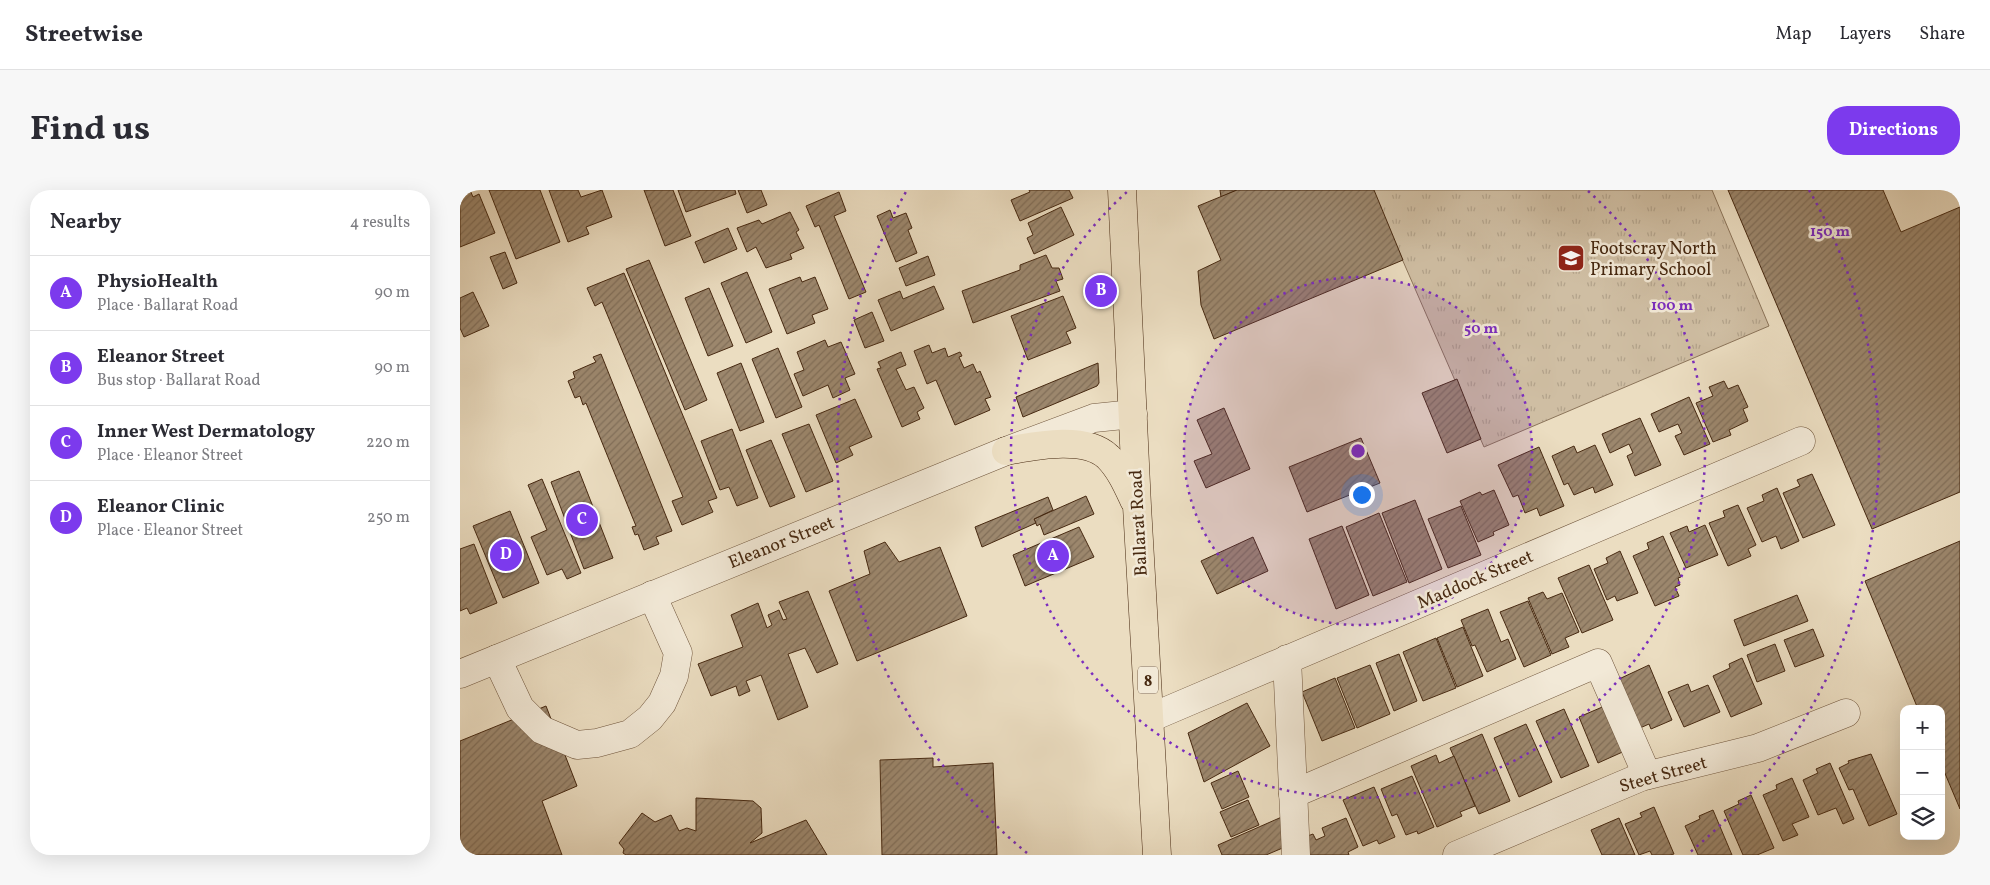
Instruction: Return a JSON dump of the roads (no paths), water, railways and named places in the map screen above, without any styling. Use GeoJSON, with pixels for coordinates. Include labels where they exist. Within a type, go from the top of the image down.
{"type":"FeatureCollection","features":[{"type":"Feature","properties":{"kind":"highway","name":"Ballarat Road"},"geometry":{"type":"LineString","coordinates":[[1122,190],[1137,506],[1157,855]]}},
{"type":"Feature","properties":{"kind":"highway"},"geometry":{"type":"LineString","coordinates":[[1006,451],[1037,446],[1073,444],[1090,446],[1107,456],[1120,472],[1137,506]]}},
{"type":"Feature","properties":{"kind":"street","name":"Eleanor Street"},"geometry":{"type":"LineString","coordinates":[[460,674],[1006,451],[1094,418],[1133,414]]}},
{"type":"Feature","properties":{"kind":"street","name":"Maddock Street"},"geometry":{"type":"LineString","coordinates":[[1150,718],[1287,658],[1801,441]]}},
{"type":"Feature","properties":{"kind":"street"},"geometry":{"type":"LineString","coordinates":[[497,659],[520,708],[542,730],[577,745],[597,743],[630,734],[650,718],[662,702],[674,676],[678,652],[652,595]]}},
{"type":"Feature","properties":{"kind":"street"},"geometry":{"type":"LineString","coordinates":[[1287,658],[1296,855]]}},
{"type":"Feature","properties":{"kind":"street"},"geometry":{"type":"LineString","coordinates":[[1293,794],[1598,663],[1647,776]]}},
{"type":"Feature","properties":{"kind":"street","name":"Steet Street"},"geometry":{"type":"LineString","coordinates":[[1457,855],[1647,776],[1749,750],[1846,713]]}},
{"type":"Feature","properties":{"kind":"place","name":"Footscray North Primary School"},"geometry":{"type":"Point","coordinates":[1571,258]}},
{"type":"Feature","properties":{"kind":"place","name":"Eleanor Street"},"geometry":{"type":"Point","coordinates":[1101,291]}},
{"type":"Feature","properties":{"kind":"place","name":"Inner West Dermatology"},"geometry":{"type":"Point","coordinates":[582,520]}},
{"type":"Feature","properties":{"kind":"place","name":"Eleanor Clinic"},"geometry":{"type":"Point","coordinates":[506,555]}},
{"type":"Feature","properties":{"kind":"place","name":"PhysioHealth"},"geometry":{"type":"Point","coordinates":[1053,556]}}]}
